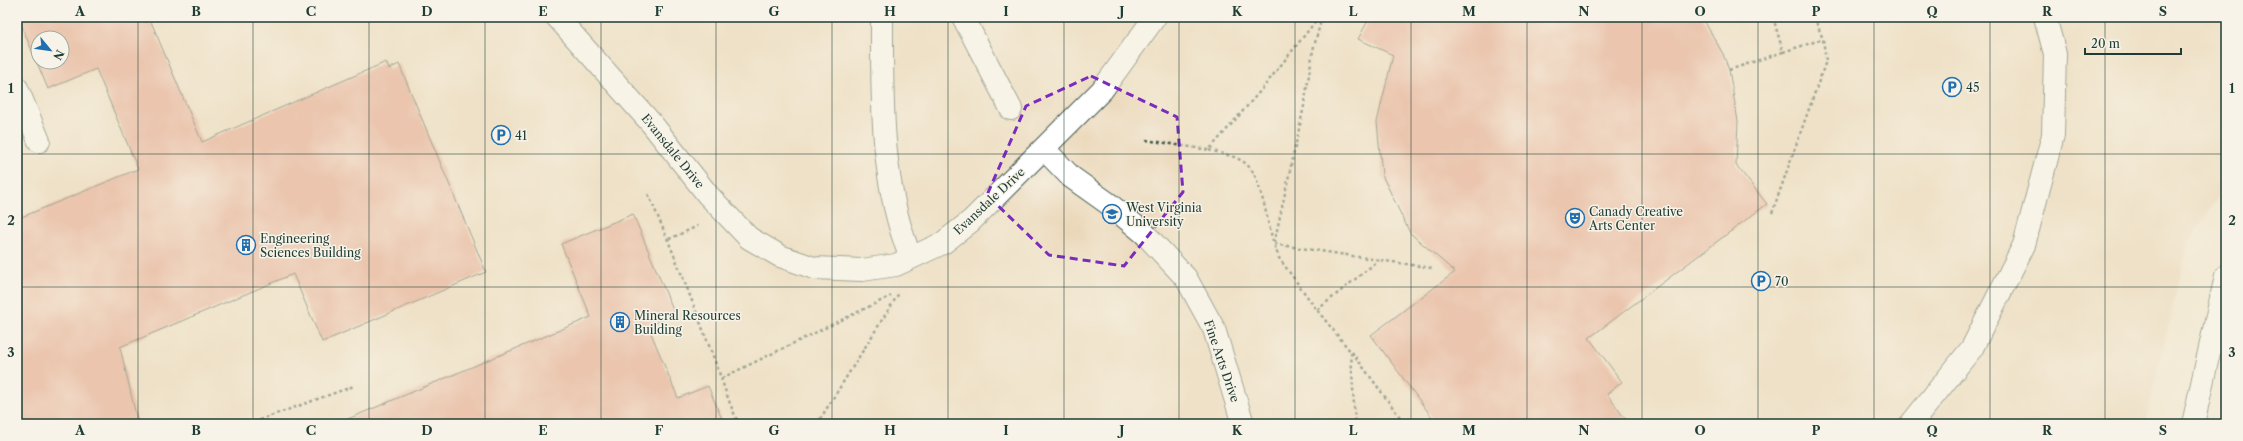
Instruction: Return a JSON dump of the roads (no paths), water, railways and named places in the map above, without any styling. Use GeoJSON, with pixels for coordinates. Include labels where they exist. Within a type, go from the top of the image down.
{"type":"FeatureCollection","features":[{"type":"Feature","properties":{"kind":"street","name":"Evansdale Drive"},"geometry":{"type":"LineString","coordinates":[[557,17],[652,124],[708,195],[749,238],[780,256],[814,268],[862,270],[896,265],[943,243],[971,221],[1102,90],[1155,17]]}},
{"type":"Feature","properties":{"kind":"street"},"geometry":{"type":"LineString","coordinates":[[882,17],[882,102],[892,198],[900,231],[911,258]]}},
{"type":"Feature","properties":{"kind":"street"},"geometry":{"type":"LineString","coordinates":[[963,17],[1012,109]]}},
{"type":"Feature","properties":{"kind":"street"},"geometry":{"type":"LineString","coordinates":[[1911,424],[1972,348],[2024,245],[2053,135],[2055,54],[2045,17]]}},
{"type":"Feature","properties":{"kind":"street"},"geometry":{"type":"LineString","coordinates":[[17,88],[39,141]]}},
{"type":"Feature","properties":{"kind":"street","name":"Fine Arts Drive"},"geometry":{"type":"LineString","coordinates":[[1044,149],[1071,177],[1109,204],[1144,233],[1186,278],[1214,329],[1243,424]]}},
{"type":"Feature","properties":{"kind":"street"},"geometry":{"type":"LineString","coordinates":[[2193,424],[2226,276]]}},
{"type":"Feature","properties":{"kind":"place","name":"45"},"geometry":{"type":"Point","coordinates":[1952,87]}},
{"type":"Feature","properties":{"kind":"place","name":"41"},"geometry":{"type":"Point","coordinates":[501,135]}},
{"type":"Feature","properties":{"kind":"place","name":"West Virginia University"},"geometry":{"type":"Point","coordinates":[1112,214]}},
{"type":"Feature","properties":{"kind":"place","name":"Canady Creative Arts Center"},"geometry":{"type":"Point","coordinates":[1575,218]}},
{"type":"Feature","properties":{"kind":"place","name":"Engineering Sciences Building"},"geometry":{"type":"Point","coordinates":[246,245]}},
{"type":"Feature","properties":{"kind":"place","name":"70"},"geometry":{"type":"Point","coordinates":[1761,281]}},
{"type":"Feature","properties":{"kind":"place","name":"Mineral Resources Building"},"geometry":{"type":"Point","coordinates":[620,322]}}]}
